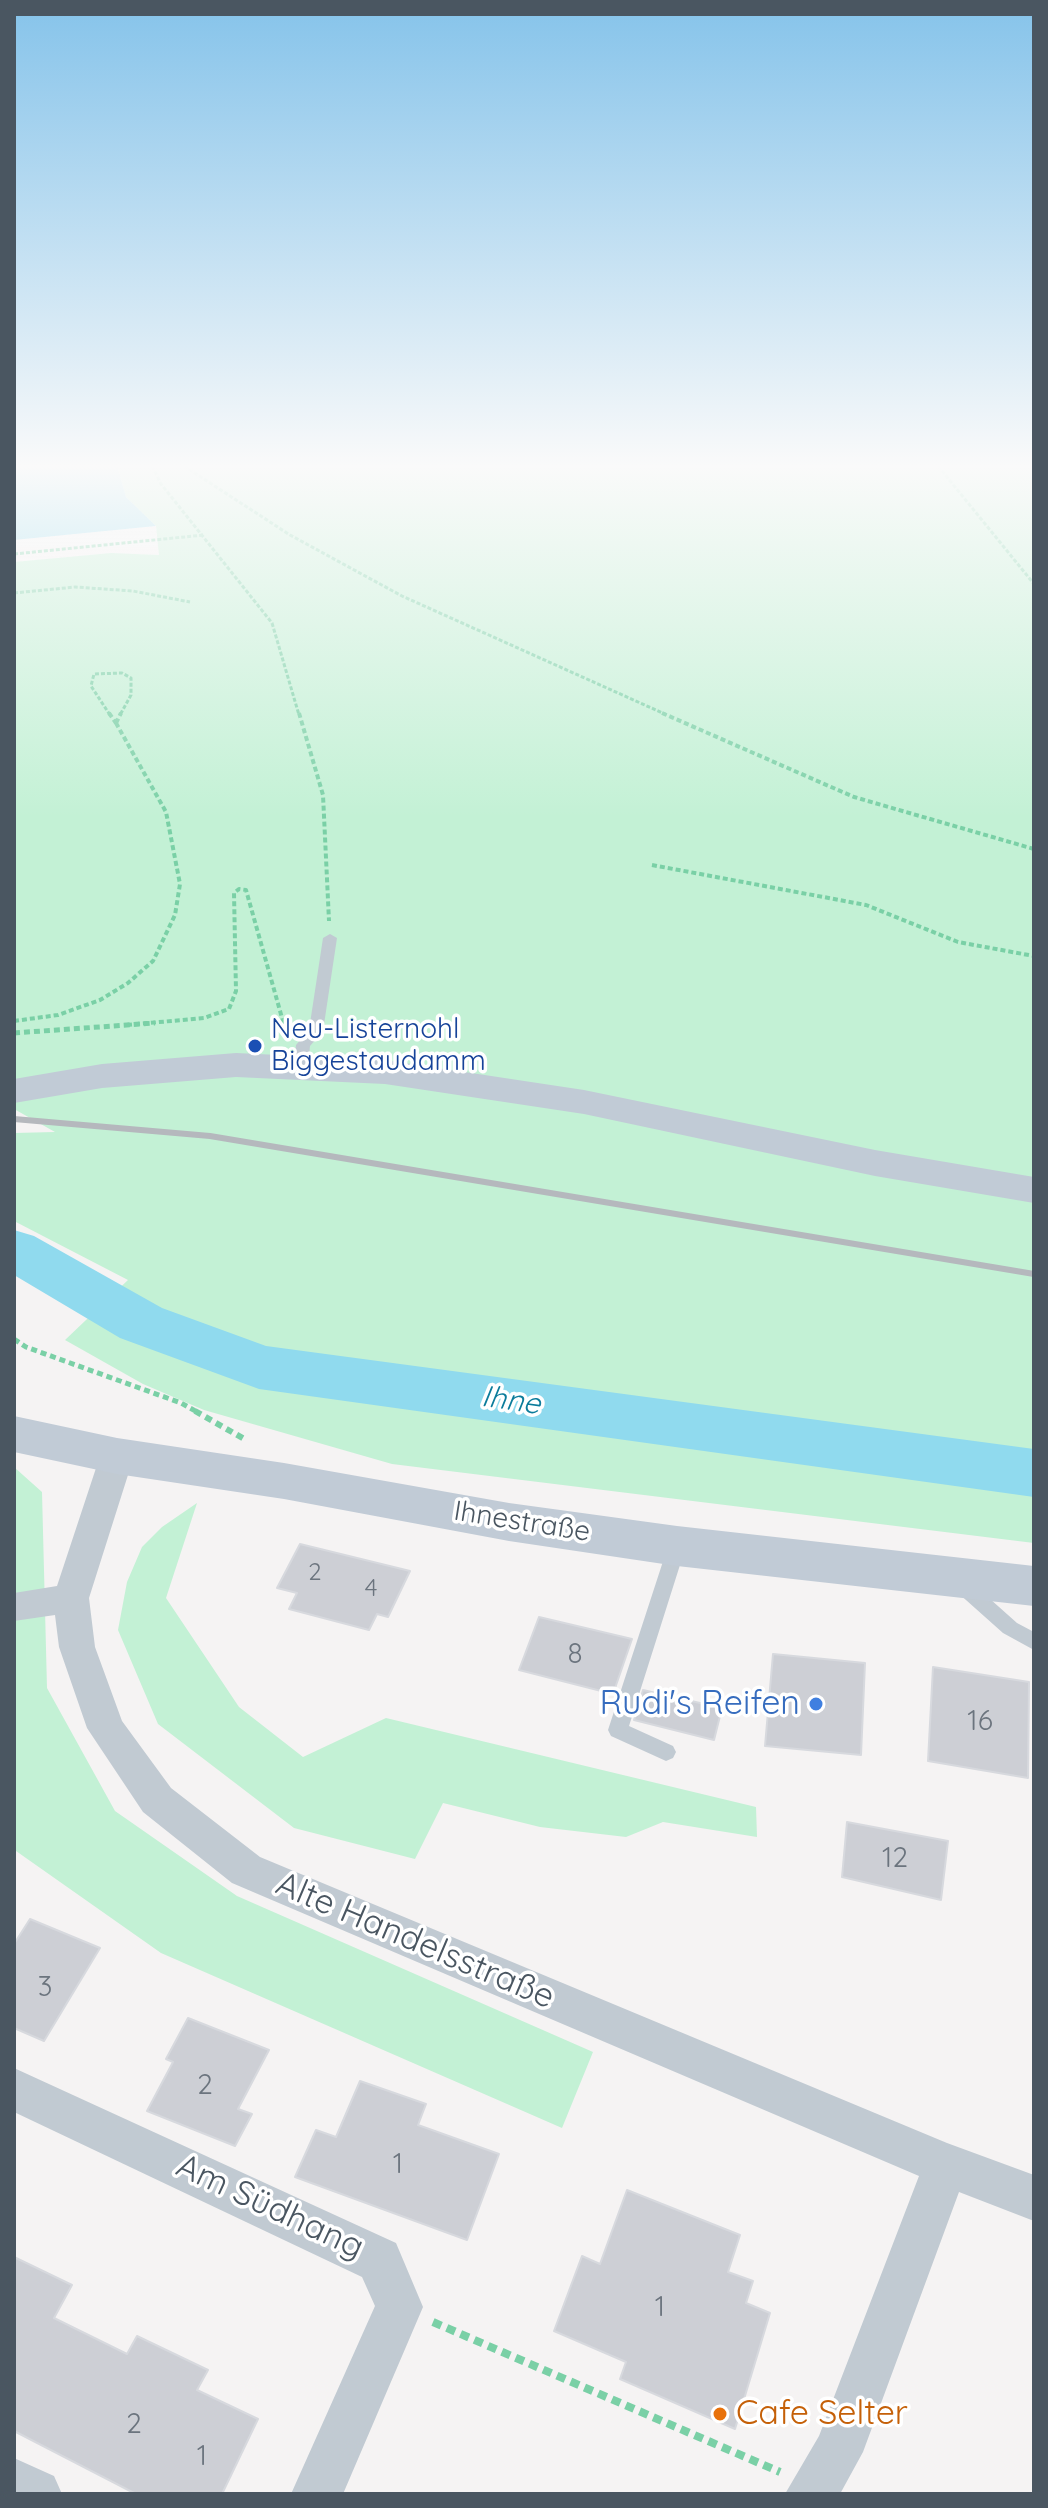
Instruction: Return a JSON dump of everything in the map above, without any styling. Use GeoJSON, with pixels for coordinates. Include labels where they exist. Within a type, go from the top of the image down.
{"type":"FeatureCollection","features":[{"type":"Feature","properties":{"kind":"main road"},"geometry":{"type":"LineString","coordinates":[[14,1091],[102,1076],[223,1066],[302,1055],[584,1102],[875,1163],[1034,1190]]}},
{"type":"Feature","properties":{"kind":"main road","name":"Ihnestraße"},"geometry":{"type":"LineString","coordinates":[[14,1434],[117,1456],[284,1481],[509,1522],[677,1546],[1034,1586]]}},
{"type":"Feature","properties":{"kind":"street","name":"Alte Handelsstraße"},"geometry":{"type":"LineString","coordinates":[[117,1456],[71,1598],[77,1647],[106,1728],[157,1800],[246,1870],[946,2165],[1034,2198]]}},
{"type":"Feature","properties":{"kind":"street"},"geometry":{"type":"LineString","coordinates":[[14,1607],[71,1598]]}},
{"type":"Feature","properties":{"kind":"street","name":"Am Südhang"},"geometry":{"type":"LineString","coordinates":[[14,2089],[317,2228],[379,2260],[399,2307]]}},
{"type":"Feature","properties":{"kind":"street"},"geometry":{"type":"LineString","coordinates":[[813,2491],[838,2452],[946,2165]]}},
{"type":"Feature","properties":{"kind":"street"},"geometry":{"type":"LineString","coordinates":[[317,2494],[399,2307]]}},
{"type":"Feature","properties":{"kind":"street"},"geometry":{"type":"LineString","coordinates":[[14,2483],[36,2494]]}},
{"type":"Feature","properties":{"kind":"lane"},"geometry":{"type":"LineString","coordinates":[[302,1055],[316,1031],[330,938]]}},
{"type":"Feature","properties":{"kind":"lane"},"geometry":{"type":"LineString","coordinates":[[666,1752],[618,1730],[677,1546]]}},
{"type":"Feature","properties":{"kind":"lane"},"geometry":{"type":"LineString","coordinates":[[954,1578],[1010,1628],[1034,1642]]}},
{"type":"Feature","properties":{"kind":"path"},"geometry":{"type":"LineString","coordinates":[[242,583],[272,623],[306,728],[323,795],[330,938]]}},
{"type":"Feature","properties":{"kind":"path"},"geometry":{"type":"LineString","coordinates":[[378,583],[524,652],[854,797],[1034,849]]}},
{"type":"Feature","properties":{"kind":"path"},"geometry":{"type":"LineString","coordinates":[[14,593],[75,587],[133,591],[190,602]]}},
{"type":"Feature","properties":{"kind":"path"},"geometry":{"type":"LineString","coordinates":[[14,1021],[58,1015],[100,1000],[128,983],[153,961],[175,915],[180,884],[166,812],[116,723],[91,686],[94,674],[122,673],[131,678],[131,695],[116,723]]}},
{"type":"Feature","properties":{"kind":"path"},"geometry":{"type":"LineString","coordinates":[[652,865],[866,905],[958,942],[1034,956]]}},
{"type":"Feature","properties":{"kind":"path"},"geometry":{"type":"LineString","coordinates":[[14,1033],[204,1018],[229,1009],[236,991],[234,893],[239,889],[246,890],[283,1032],[302,1055]]}},
{"type":"Feature","properties":{"kind":"path"},"geometry":{"type":"LineString","coordinates":[[14,1339],[26,1347],[181,1403],[245,1439],[267,1456],[284,1481]]}},
{"type":"Feature","properties":{"kind":"path"},"geometry":{"type":"LineString","coordinates":[[399,2307],[813,2491]]}},
{"type":"Feature","properties":{"kind":"green space"},"geometry":{"type":"Polygon","coordinates":[[[14,583],[1034,583],[1034,1543],[392,1464],[204,1410],[143,1384],[65,1340],[128,1280],[14,1221],[14,1133],[55,1132],[14,1109],[14,583]]]}},
{"type":"Feature","properties":{"kind":"green space"},"geometry":{"type":"Polygon","coordinates":[[[14,1467],[42,1492],[47,1688],[115,1811],[237,1896],[593,2052],[562,2128],[161,1953],[16,1851],[14,1467]]]}},
{"type":"Feature","properties":{"kind":"green space"},"geometry":{"type":"Polygon","coordinates":[[[197,1503],[166,1598],[239,1707],[303,1757],[386,1718],[756,1807],[757,1837],[663,1822],[626,1837],[540,1827],[443,1803],[415,1859],[294,1828],[158,1724],[118,1630],[127,1582],[142,1547],[162,1527],[197,1503]]]}},
{"type":"Feature","properties":{"kind":"building"},"geometry":{"type":"Polygon","coordinates":[[[300,1544],[410,1571],[388,1617],[377,1614],[369,1630],[289,1609],[297,1593],[277,1588],[300,1544]]]}},
{"type":"Feature","properties":{"kind":"building"},"geometry":{"type":"Polygon","coordinates":[[[539,1617],[632,1639],[613,1694],[519,1670],[539,1617]]]}},
{"type":"Feature","properties":{"kind":"building","name":"Rudi's Reifen"},"geometry":{"type":"Polygon","coordinates":[[[773,1654],[865,1663],[861,1755],[765,1746],[773,1654]]]}},
{"type":"Feature","properties":{"kind":"building"},"geometry":{"type":"Polygon","coordinates":[[[933,1667],[1029,1682],[1028,1778],[928,1761],[933,1667]]]}},
{"type":"Feature","properties":{"kind":"building"},"geometry":{"type":"Polygon","coordinates":[[[643,1690],[722,1708],[714,1740],[634,1720],[643,1690]]]}},
{"type":"Feature","properties":{"kind":"building"},"geometry":{"type":"Polygon","coordinates":[[[847,1822],[948,1841],[941,1900],[842,1877],[847,1822]]]}},
{"type":"Feature","properties":{"kind":"building"},"geometry":{"type":"Polygon","coordinates":[[[30,1919],[100,1948],[44,2041],[14,2028],[14,1944],[30,1919]]]}},
{"type":"Feature","properties":{"kind":"building"},"geometry":{"type":"Polygon","coordinates":[[[188,2018],[269,2050],[238,2109],[252,2114],[235,2146],[147,2111],[173,2062],[166,2059],[188,2018]]]}},
{"type":"Feature","properties":{"kind":"building"},"geometry":{"type":"Polygon","coordinates":[[[360,2081],[426,2104],[418,2125],[499,2154],[467,2240],[295,2177],[316,2130],[336,2137],[360,2081]]]}},
{"type":"Feature","properties":{"kind":"building"},"geometry":{"type":"Polygon","coordinates":[[[627,2190],[740,2235],[728,2272],[753,2281],[746,2303],[770,2313],[735,2429],[620,2379],[626,2362],[554,2331],[582,2256],[600,2264],[627,2190]]]}},
{"type":"Feature","properties":{"kind":"building"},"geometry":{"type":"Polygon","coordinates":[[[14,2257],[72,2285],[54,2318],[127,2354],[137,2336],[208,2370],[197,2390],[258,2419],[222,2494],[136,2494],[14,2431],[14,2257]]]}},
{"type":"Feature","properties":{"kind":"waterway","name":"Ihne"},"geometry":{"type":"LineString","coordinates":[[14,1249],[141,1323],[259,1367],[1034,1473]]}},
{"type":"Feature","properties":{"kind":"railway"},"geometry":{"type":"LineString","coordinates":[[14,1119],[210,1136],[1034,1274]]}},
{"type":"Feature","properties":{"kind":"place","name":"Neu-Listernohl Biggestaudamm"},"geometry":{"type":"Point","coordinates":[255,1046]}},
{"type":"Feature","properties":{"kind":"place","name":"Rudi's Reifen"},"geometry":{"type":"Point","coordinates":[816,1704]}},
{"type":"Feature","properties":{"kind":"place","name":"Cafe Selter"},"geometry":{"type":"Point","coordinates":[720,2414]}}]}
